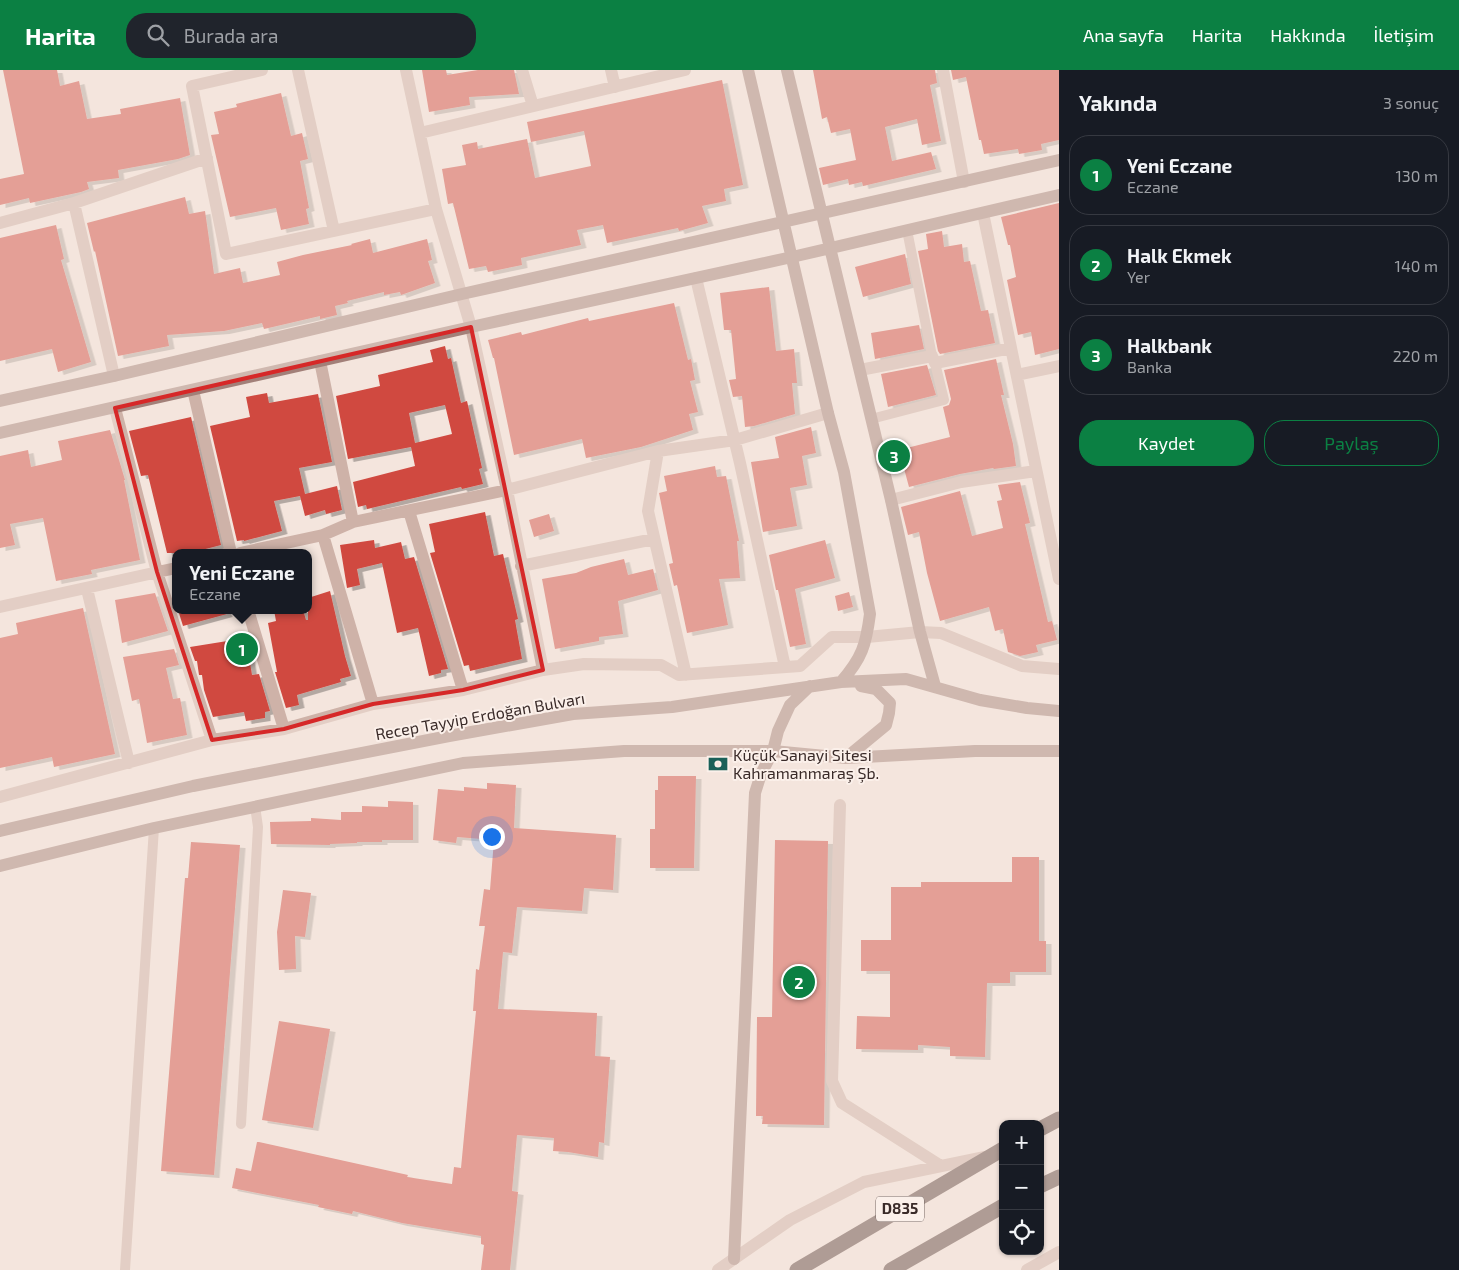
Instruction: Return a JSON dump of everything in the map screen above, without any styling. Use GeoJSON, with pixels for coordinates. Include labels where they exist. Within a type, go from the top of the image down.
{"type":"FeatureCollection","features":[{"type":"Feature","properties":{"kind":"highway"},"geometry":{"type":"LineString","coordinates":[[1044,1127],[1059,1119]]}},
{"type":"Feature","properties":{"kind":"highway","name":"D835"},"geometry":{"type":"LineString","coordinates":[[797,1270],[996,1152]]}},
{"type":"Feature","properties":{"kind":"highway"},"geometry":{"type":"LineString","coordinates":[[1044,1184],[1059,1177]]}},
{"type":"Feature","properties":{"kind":"highway"},"geometry":{"type":"LineString","coordinates":[[891,1270],[999,1208]]}},
{"type":"Feature","properties":{"kind":"main road"},"geometry":{"type":"LineString","coordinates":[[748,70],[828,414],[844,472],[870,614],[867,637],[856,665],[841,682]]}},
{"type":"Feature","properties":{"kind":"main road"},"geometry":{"type":"LineString","coordinates":[[788,70],[872,419],[920,632],[935,686]]}},
{"type":"Feature","properties":{"kind":"main road"},"geometry":{"type":"LineString","coordinates":[[0,401],[462,294],[1059,160]]}},
{"type":"Feature","properties":{"kind":"main road"},"geometry":{"type":"LineString","coordinates":[[0,433],[792,257],[1059,195]]}},
{"type":"Feature","properties":{"kind":"main road","name":"Recep Tayyip Erdoğan Bulvarı"},"geometry":{"type":"LineString","coordinates":[[0,831],[193,786],[573,714],[672,707],[841,682],[906,679],[980,700],[1028,708],[1059,710]]}},
{"type":"Feature","properties":{"kind":"main road"},"geometry":{"type":"LineString","coordinates":[[841,682],[876,689],[890,703],[890,713],[886,725],[846,758]]}},
{"type":"Feature","properties":{"kind":"main road"},"geometry":{"type":"LineString","coordinates":[[734,1259],[755,793],[761,774],[773,751],[778,731],[790,706],[810,686]]}},
{"type":"Feature","properties":{"kind":"main road"},"geometry":{"type":"LineString","coordinates":[[0,866],[154,828],[463,763],[624,751],[773,751],[846,758],[975,752],[1059,751]]}},
{"type":"Feature","properties":{"kind":"street"},"geometry":{"type":"LineString","coordinates":[[262,70],[192,86],[226,254],[436,209]]}},
{"type":"Feature","properties":{"kind":"street"},"geometry":{"type":"LineString","coordinates":[[298,70],[334,231]]}},
{"type":"Feature","properties":{"kind":"street"},"geometry":{"type":"LineString","coordinates":[[406,70],[436,209],[471,327],[507,490],[543,670]]}},
{"type":"Feature","properties":{"kind":"street"},"geometry":{"type":"LineString","coordinates":[[522,70],[533,106]]}},
{"type":"Feature","properties":{"kind":"street"},"geometry":{"type":"LineString","coordinates":[[611,70],[615,87]]}},
{"type":"Feature","properties":{"kind":"street"},"geometry":{"type":"LineString","coordinates":[[420,133],[686,70]]}},
{"type":"Feature","properties":{"kind":"street"},"geometry":{"type":"LineString","coordinates":[[943,70],[964,182]]}},
{"type":"Feature","properties":{"kind":"street"},"geometry":{"type":"LineString","coordinates":[[0,223],[74,203],[207,158]]}},
{"type":"Feature","properties":{"kind":"street"},"geometry":{"type":"LineString","coordinates":[[74,203],[114,376]]}},
{"type":"Feature","properties":{"kind":"street"},"geometry":{"type":"LineString","coordinates":[[983,213],[1036,471],[1055,536],[1059,579]]}},
{"type":"Feature","properties":{"kind":"street"},"geometry":{"type":"LineString","coordinates":[[696,278],[735,440],[785,667]]}},
{"type":"Feature","properties":{"kind":"street"},"geometry":{"type":"LineString","coordinates":[[860,370],[1011,348]]}},
{"type":"Feature","properties":{"kind":"street"},"geometry":{"type":"LineString","coordinates":[[320,361],[353,522]]}},
{"type":"Feature","properties":{"kind":"street"},"geometry":{"type":"LineString","coordinates":[[1016,376],[1059,366]]}},
{"type":"Feature","properties":{"kind":"street"},"geometry":{"type":"LineString","coordinates":[[193,390],[230,549]]}},
{"type":"Feature","properties":{"kind":"street"},"geometry":{"type":"LineString","coordinates":[[115,408],[157,572],[212,740]]}},
{"type":"Feature","properties":{"kind":"street"},"geometry":{"type":"LineString","coordinates":[[258,549],[323,535],[353,522],[507,490],[658,451],[735,440],[828,414]]}},
{"type":"Feature","properties":{"kind":"street"},"geometry":{"type":"LineString","coordinates":[[658,451],[648,511],[686,675]]}},
{"type":"Feature","properties":{"kind":"street"},"geometry":{"type":"LineString","coordinates":[[891,500],[961,482],[1036,471]]}},
{"type":"Feature","properties":{"kind":"street"},"geometry":{"type":"LineString","coordinates":[[409,511],[463,690]]}},
{"type":"Feature","properties":{"kind":"street"},"geometry":{"type":"LineString","coordinates":[[323,535],[373,704]]}},
{"type":"Feature","properties":{"kind":"street"},"geometry":{"type":"LineString","coordinates":[[521,566],[654,539]]}},
{"type":"Feature","properties":{"kind":"street"},"geometry":{"type":"LineString","coordinates":[[0,607],[172,569]]}},
{"type":"Feature","properties":{"kind":"street"},"geometry":{"type":"LineString","coordinates":[[87,588],[129,763]]}},
{"type":"Feature","properties":{"kind":"street"},"geometry":{"type":"LineString","coordinates":[[249,614],[284,729]]}},
{"type":"Feature","properties":{"kind":"street"},"geometry":{"type":"LineString","coordinates":[[0,797],[212,740],[284,729],[373,704],[463,690],[543,670],[584,664],[661,665],[679,675],[800,666],[832,637],[867,637],[920,632],[941,633],[1022,666],[1059,669]]}},
{"type":"Feature","properties":{"kind":"street"},"geometry":{"type":"LineString","coordinates":[[840,804],[832,1081],[842,1103],[941,1166]]}},
{"type":"Feature","properties":{"kind":"street"},"geometry":{"type":"LineString","coordinates":[[718,1270],[790,1220],[864,1182],[996,1152]]}},
{"type":"Feature","properties":{"kind":"street"},"geometry":{"type":"LineString","coordinates":[[1027,1270],[1059,1252]]}},
{"type":"Feature","properties":{"kind":"lane"},"geometry":{"type":"LineString","coordinates":[[872,419],[944,400],[933,360],[907,230]]}},
{"type":"Feature","properties":{"kind":"lane"},"geometry":{"type":"LineString","coordinates":[[241,1124],[258,827],[255,806]]}},
{"type":"Feature","properties":{"kind":"lane"},"geometry":{"type":"LineString","coordinates":[[125,1270],[154,828]]}},
{"type":"Feature","properties":{"kind":"highlighted area"},"geometry":{"type":"Polygon","coordinates":[[[471,327],[543,670],[463,690],[373,704],[284,729],[212,740],[157,572],[115,408],[471,327]]]}},
{"type":"Feature","properties":{"kind":"building"},"geometry":{"type":"Polygon","coordinates":[[[3,70],[57,70],[60,86],[79,81],[87,119],[121,114],[120,109],[180,98],[190,155],[118,170],[119,178],[87,182],[89,189],[81,192],[30,203],[29,198],[0,205],[0,179],[24,174],[3,70]]]}},
{"type":"Feature","properties":{"kind":"building"},"geometry":{"type":"Polygon","coordinates":[[[422,70],[446,70],[447,75],[478,70],[514,70],[519,94],[469,97],[470,105],[429,112],[422,70]]]}},
{"type":"Feature","properties":{"kind":"building"},"geometry":{"type":"Polygon","coordinates":[[[813,70],[935,70],[937,83],[930,85],[941,141],[922,145],[917,119],[885,127],[892,161],[931,152],[936,169],[863,186],[862,182],[849,185],[848,179],[823,185],[819,168],[856,160],[850,129],[831,133],[827,117],[822,119],[813,70]]]}},
{"type":"Feature","properties":{"kind":"building"},"geometry":{"type":"Polygon","coordinates":[[[951,70],[1059,70],[1059,140],[1041,144],[1042,150],[1019,154],[1018,149],[984,154],[981,140],[979,140],[966,77],[953,80],[951,70]]]}},
{"type":"Feature","properties":{"kind":"building"},"geometry":{"type":"Polygon","coordinates":[[[722,80],[743,185],[724,189],[726,201],[702,206],[708,223],[679,231],[678,228],[607,243],[603,225],[577,230],[581,245],[521,258],[522,265],[488,272],[486,266],[469,269],[453,203],[448,204],[442,169],[466,165],[462,145],[477,142],[478,149],[527,139],[535,178],[591,166],[584,131],[531,142],[527,122],[722,80]]]}},
{"type":"Feature","properties":{"kind":"building"},"geometry":{"type":"Polygon","coordinates":[[[281,93],[291,136],[302,133],[308,159],[300,161],[309,208],[306,209],[309,224],[281,230],[276,208],[230,217],[211,135],[219,134],[214,112],[237,107],[236,104],[281,93]]]}},
{"type":"Feature","properties":{"kind":"building"},"geometry":{"type":"Polygon","coordinates":[[[185,197],[189,214],[205,211],[214,274],[240,268],[243,283],[280,275],[277,262],[303,255],[352,245],[370,239],[373,253],[427,239],[432,260],[428,261],[435,283],[401,295],[400,292],[384,295],[384,292],[347,301],[348,303],[335,306],[337,315],[320,319],[320,316],[264,329],[262,323],[224,331],[167,335],[169,346],[118,356],[87,223],[185,197]]]}},
{"type":"Feature","properties":{"kind":"building"},"geometry":{"type":"Polygon","coordinates":[[[1059,203],[1059,349],[1035,355],[1031,332],[1018,335],[1007,280],[1016,277],[1010,245],[1008,245],[1001,217],[1059,203]]]}},
{"type":"Feature","properties":{"kind":"building"},"geometry":{"type":"Polygon","coordinates":[[[56,225],[64,259],[61,260],[91,362],[58,372],[52,349],[0,361],[0,238],[56,225]]]}},
{"type":"Feature","properties":{"kind":"building"},"geometry":{"type":"Polygon","coordinates":[[[942,231],[944,247],[962,244],[964,262],[970,261],[981,311],[988,310],[995,343],[940,354],[938,351],[918,251],[928,249],[926,234],[942,231]]]}},
{"type":"Feature","properties":{"kind":"building"},"geometry":{"type":"Polygon","coordinates":[[[905,254],[911,284],[863,297],[855,267],[905,254]]]}},
{"type":"Feature","properties":{"kind":"building"},"geometry":{"type":"Polygon","coordinates":[[[769,287],[776,351],[794,349],[797,383],[792,383],[795,414],[745,427],[742,396],[733,397],[729,380],[736,379],[731,330],[724,330],[720,293],[769,287]]]}},
{"type":"Feature","properties":{"kind":"building"},"geometry":{"type":"Polygon","coordinates":[[[674,303],[688,360],[691,359],[695,380],[690,381],[698,412],[689,414],[693,430],[641,447],[586,458],[582,439],[514,455],[494,358],[488,340],[521,332],[522,335],[588,318],[589,321],[674,303]]]}},
{"type":"Feature","properties":{"kind":"building"},"geometry":{"type":"Polygon","coordinates":[[[919,325],[924,349],[875,359],[871,333],[919,325]]]}},
{"type":"Feature","properties":{"kind":"building"},"geometry":{"type":"Polygon","coordinates":[[[445,346],[448,359],[451,358],[461,403],[467,401],[482,468],[479,469],[483,484],[462,489],[461,487],[367,509],[366,505],[358,507],[353,482],[415,466],[411,447],[348,459],[336,396],[380,386],[378,375],[433,362],[430,350],[445,346]],[[445,405],[409,413],[415,443],[452,434],[445,405]]]}},
{"type":"Feature","properties":{"kind":"building"},"geometry":{"type":"Polygon","coordinates":[[[996,359],[1004,395],[1001,395],[1013,444],[1016,466],[960,474],[909,487],[899,450],[950,437],[943,407],[949,405],[951,399],[944,370],[996,359]]]}},
{"type":"Feature","properties":{"kind":"building"},"geometry":{"type":"Polygon","coordinates":[[[927,365],[936,395],[888,407],[881,374],[927,365]]]}},
{"type":"Feature","properties":{"kind":"building"},"geometry":{"type":"Polygon","coordinates":[[[267,393],[269,403],[318,394],[332,462],[299,468],[305,494],[337,486],[342,510],[326,514],[325,510],[305,516],[300,496],[274,501],[282,531],[244,541],[237,541],[210,426],[250,417],[246,397],[267,393]]]}},
{"type":"Feature","properties":{"kind":"building"},"geometry":{"type":"Polygon","coordinates":[[[191,417],[221,545],[206,549],[172,549],[172,553],[167,553],[148,475],[141,476],[129,431],[191,417]]]}},
{"type":"Feature","properties":{"kind":"building"},"geometry":{"type":"Polygon","coordinates":[[[811,427],[816,453],[802,456],[807,485],[790,488],[797,526],[763,532],[751,462],[779,458],[775,437],[811,427]]]}},
{"type":"Feature","properties":{"kind":"building"},"geometry":{"type":"Polygon","coordinates":[[[110,430],[125,480],[140,560],[91,570],[92,574],[56,581],[43,518],[10,524],[15,545],[0,548],[0,456],[28,450],[31,467],[62,460],[58,441],[110,430]]]}},
{"type":"Feature","properties":{"kind":"building"},"geometry":{"type":"Polygon","coordinates":[[[715,466],[717,477],[726,476],[739,541],[737,541],[740,578],[719,579],[728,625],[687,633],[677,585],[674,586],[669,564],[673,563],[659,493],[667,491],[664,476],[715,466]]]}},
{"type":"Feature","properties":{"kind":"building"},"geometry":{"type":"Polygon","coordinates":[[[1020,482],[1030,523],[1025,524],[1048,622],[1052,621],[1057,640],[1036,645],[1038,652],[1020,656],[1008,652],[1003,629],[995,631],[989,607],[940,621],[927,573],[919,532],[908,535],[901,507],[960,491],[972,536],[1003,528],[997,501],[1002,500],[998,485],[1020,482]]]}},
{"type":"Feature","properties":{"kind":"building"},"geometry":{"type":"Polygon","coordinates":[[[485,512],[494,556],[503,554],[518,619],[515,620],[522,659],[470,671],[469,665],[464,666],[430,553],[435,552],[429,524],[485,512]]]}},
{"type":"Feature","properties":{"kind":"building"},"geometry":{"type":"Polygon","coordinates":[[[549,514],[554,531],[534,537],[529,520],[549,514]]]}},
{"type":"Feature","properties":{"kind":"building"},"geometry":{"type":"Polygon","coordinates":[[[374,540],[375,548],[401,542],[405,559],[414,557],[448,669],[441,670],[441,673],[429,676],[418,628],[397,633],[382,563],[357,569],[360,585],[347,588],[340,545],[374,540]]]}},
{"type":"Feature","properties":{"kind":"building"},"geometry":{"type":"Polygon","coordinates":[[[825,540],[835,578],[795,589],[806,644],[790,647],[769,555],[825,540]]]}},
{"type":"Feature","properties":{"kind":"building"},"geometry":{"type":"Polygon","coordinates":[[[624,559],[628,575],[653,569],[658,590],[618,601],[623,634],[599,637],[599,641],[555,649],[542,579],[576,573],[591,567],[624,559]]]}},
{"type":"Feature","properties":{"kind":"building"},"geometry":{"type":"Polygon","coordinates":[[[330,591],[351,676],[340,679],[341,682],[297,695],[299,705],[286,708],[275,672],[277,672],[268,623],[276,621],[275,614],[304,614],[306,620],[308,620],[308,614],[312,614],[312,597],[330,591]]]}},
{"type":"Feature","properties":{"kind":"building"},"geometry":{"type":"Polygon","coordinates":[[[849,592],[853,607],[838,611],[835,596],[849,592]]]}},
{"type":"Feature","properties":{"kind":"building"},"geometry":{"type":"Polygon","coordinates":[[[155,593],[168,631],[122,643],[115,600],[155,593]]]}},
{"type":"Feature","properties":{"kind":"building"},"geometry":{"type":"Polygon","coordinates":[[[83,608],[115,754],[54,767],[52,757],[0,768],[0,638],[18,634],[16,623],[83,608]]]}},
{"type":"Feature","properties":{"kind":"building"},"geometry":{"type":"Polygon","coordinates":[[[179,614],[227,614],[183,626],[179,614]]]}},
{"type":"Feature","properties":{"kind":"building"},"geometry":{"type":"Polygon","coordinates":[[[246,638],[252,675],[259,674],[270,711],[265,712],[265,718],[246,721],[244,712],[213,717],[204,690],[202,675],[199,675],[197,661],[195,661],[190,647],[246,638]]]}},
{"type":"Feature","properties":{"kind":"building"},"geometry":{"type":"Polygon","coordinates":[[[174,649],[179,665],[166,668],[173,699],[180,698],[187,735],[147,743],[139,699],[132,701],[123,657],[174,649]]]}},
{"type":"Feature","properties":{"kind":"building"},"geometry":{"type":"Polygon","coordinates":[[[658,776],[696,776],[694,868],[650,868],[650,829],[655,829],[655,790],[658,790],[658,776]]]}},
{"type":"Feature","properties":{"kind":"building"},"geometry":{"type":"Polygon","coordinates":[[[487,783],[516,785],[514,828],[616,835],[613,890],[584,888],[582,911],[517,907],[512,953],[503,952],[498,1009],[597,1013],[595,1056],[610,1057],[604,1143],[599,1142],[598,1157],[553,1151],[554,1138],[517,1135],[512,1191],[518,1192],[510,1270],[481,1270],[484,1245],[481,1244],[481,1236],[402,1223],[353,1211],[352,1214],[318,1207],[319,1205],[232,1188],[236,1168],[251,1171],[257,1142],[408,1175],[407,1177],[452,1184],[454,1167],[461,1168],[476,1011],[473,1011],[476,969],[479,970],[485,926],[479,926],[484,889],[490,890],[494,840],[457,837],[456,843],[433,840],[438,789],[464,791],[464,787],[487,789],[487,783]]]}},
{"type":"Feature","properties":{"kind":"building"},"geometry":{"type":"Polygon","coordinates":[[[388,801],[413,802],[413,840],[382,840],[382,842],[330,845],[271,844],[270,822],[311,821],[311,818],[341,820],[341,812],[362,812],[362,806],[388,807],[388,801]]]}},
{"type":"Feature","properties":{"kind":"building"},"geometry":{"type":"Polygon","coordinates":[[[775,840],[828,841],[824,1125],[762,1124],[763,1116],[756,1116],[757,1017],[772,1017],[775,840]]]}},
{"type":"Feature","properties":{"kind":"building"},"geometry":{"type":"Polygon","coordinates":[[[191,842],[240,845],[214,1175],[161,1171],[185,878],[188,878],[191,842]]]}},
{"type":"Feature","properties":{"kind":"building"},"geometry":{"type":"Polygon","coordinates":[[[1012,857],[1039,857],[1039,941],[1046,941],[1046,972],[1010,972],[1010,983],[987,983],[985,1057],[950,1056],[950,1047],[918,1045],[918,1050],[856,1049],[857,1016],[890,1017],[890,971],[861,971],[861,940],[891,940],[891,887],[921,887],[921,882],[1012,882],[1012,857]]]}},
{"type":"Feature","properties":{"kind":"building"},"geometry":{"type":"Polygon","coordinates":[[[283,890],[311,893],[305,937],[295,936],[296,969],[279,970],[277,932],[283,890]]]}},
{"type":"Feature","properties":{"kind":"building"},"geometry":{"type":"Polygon","coordinates":[[[279,1021],[330,1029],[313,1128],[262,1120],[279,1021]]]}},
{"type":"Feature","properties":{"kind":"place","name":"Halkbank"},"geometry":{"type":"Point","coordinates":[894,456]}},
{"type":"Feature","properties":{"kind":"place","name":"Yeni Eczane"},"geometry":{"type":"Point","coordinates":[242,649]}},
{"type":"Feature","properties":{"kind":"place","name":"Küçük Sanayi Sitesi Kahramanmaraş Şb."},"geometry":{"type":"Point","coordinates":[718,764]}},
{"type":"Feature","properties":{"kind":"place","name":"Halk Ekmek"},"geometry":{"type":"Point","coordinates":[799,982]}}]}
